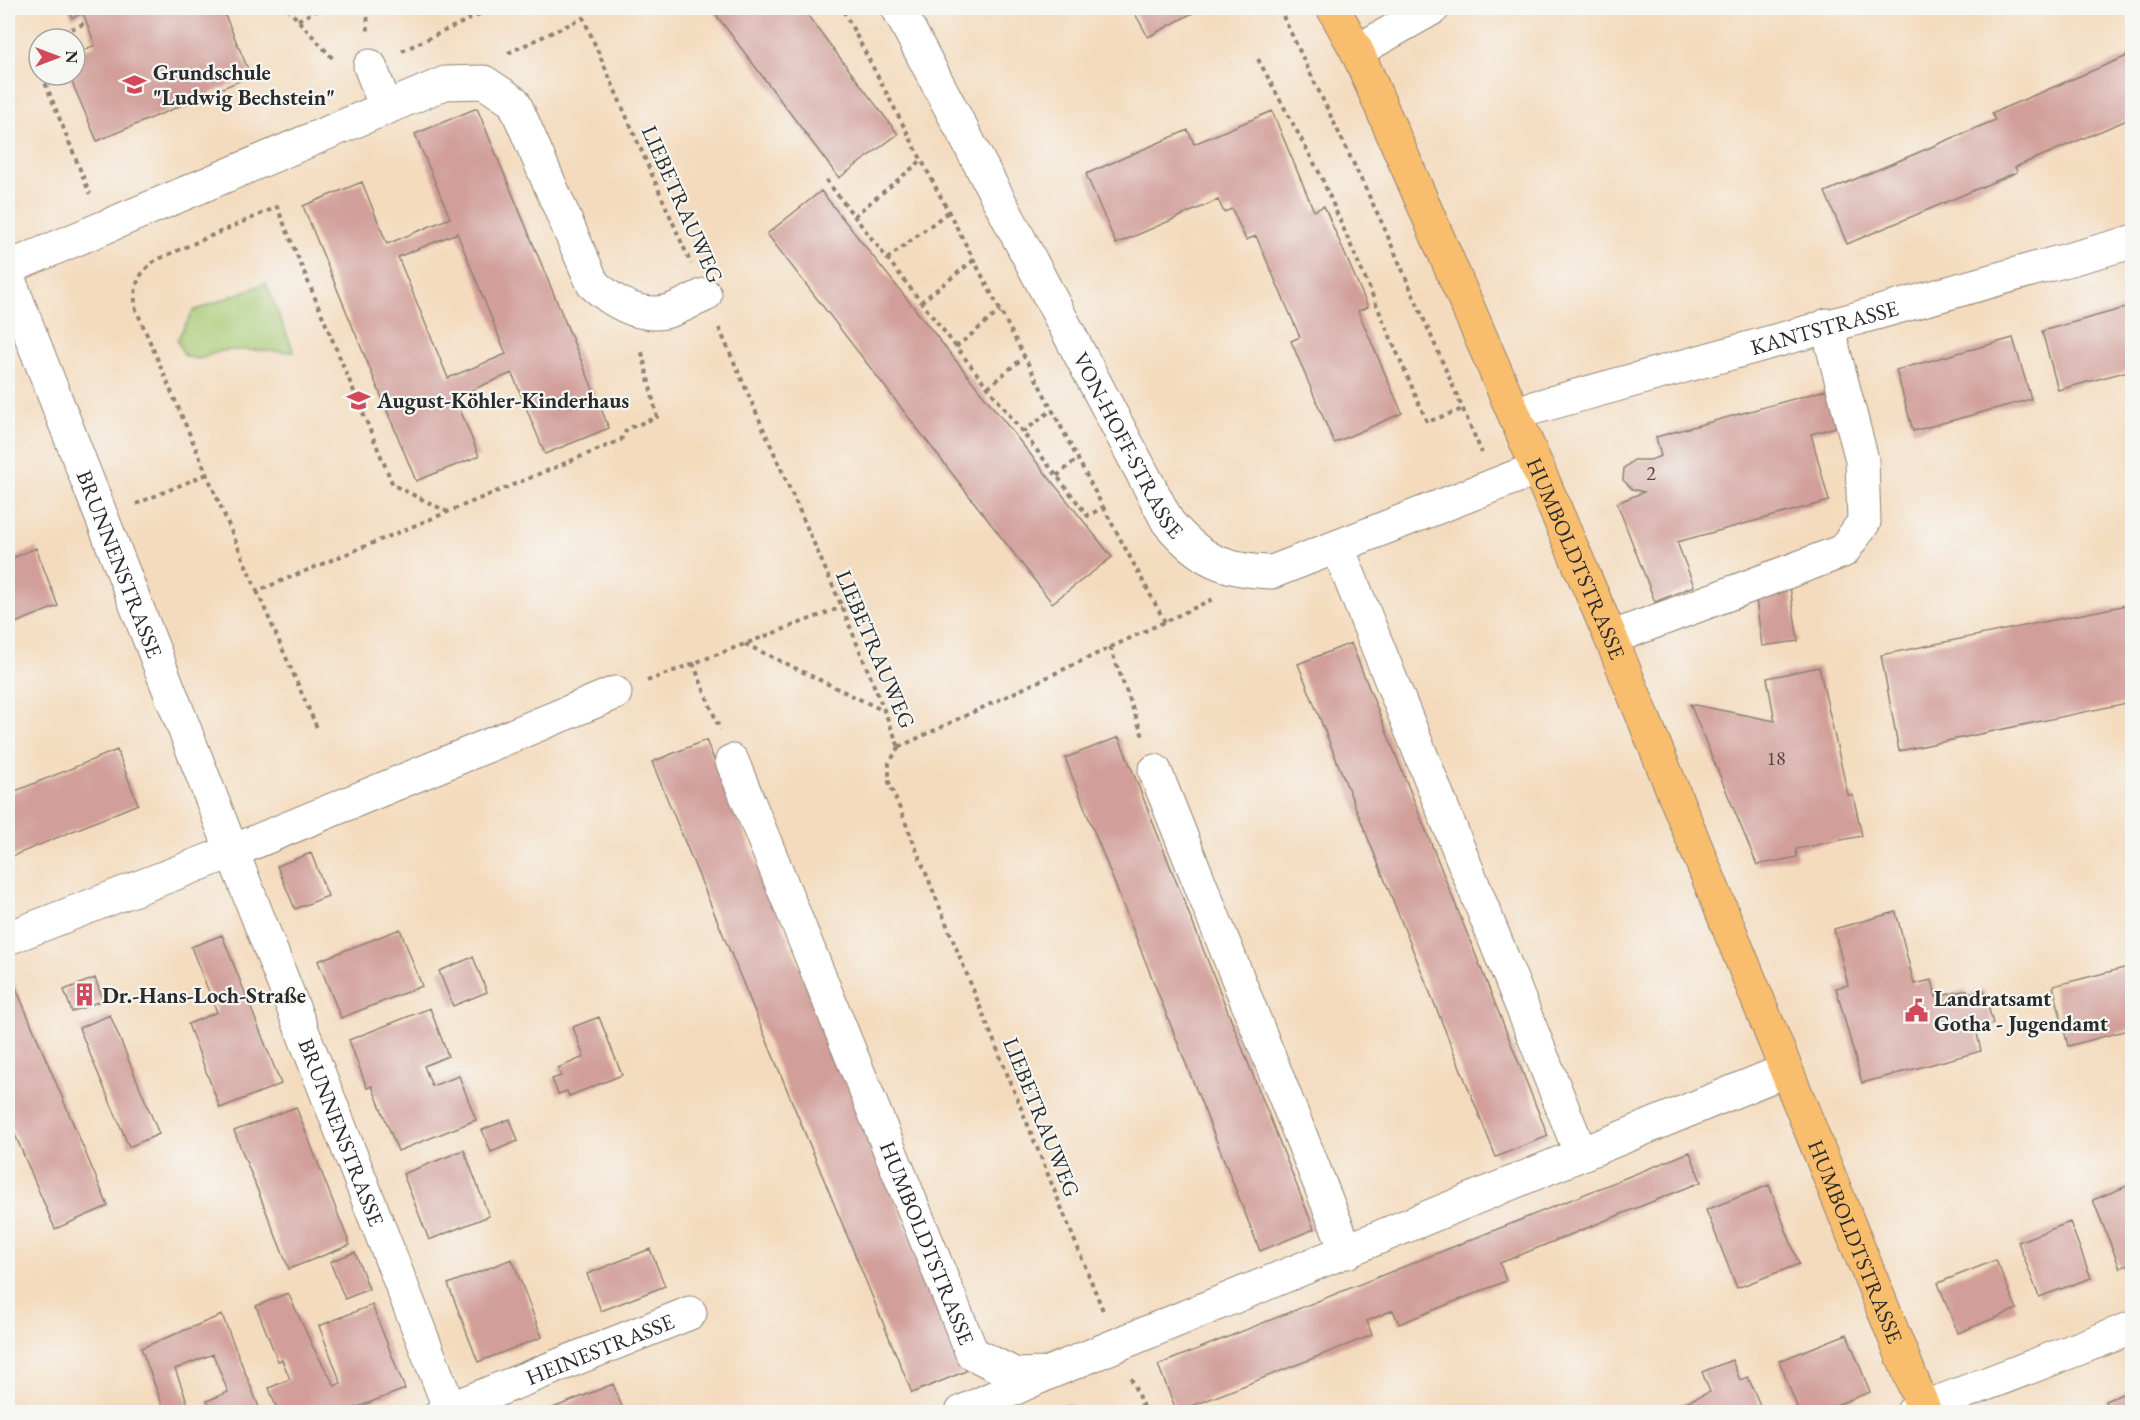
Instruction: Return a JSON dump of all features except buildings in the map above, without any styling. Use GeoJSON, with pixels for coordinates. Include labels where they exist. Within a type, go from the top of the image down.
{"type":"FeatureCollection","features":[{"type":"Feature","properties":{"kind":"main road","name":"HUMBOLDTSTRASSE"},"geometry":{"type":"LineString","coordinates":[[1334,8],[1357,51],[1611,638],[1920,1411]]}},
{"type":"Feature","properties":{"kind":"street","name":"VON-HOFF-STRASSE"},"geometry":{"type":"LineString","coordinates":[[898,8],[1168,522],[1198,553],[1232,569],[1272,572],[1538,468]]}},
{"type":"Feature","properties":{"kind":"street"},"geometry":{"type":"LineString","coordinates":[[1357,51],[1433,8]]}},
{"type":"Feature","properties":{"kind":"street"},"geometry":{"type":"LineString","coordinates":[[370,66],[386,108]]}},
{"type":"Feature","properties":{"kind":"street"},"geometry":{"type":"LineString","coordinates":[[8,268],[445,83],[484,82],[514,102],[593,284],[605,295],[632,309],[665,312],[705,295]]}},
{"type":"Feature","properties":{"kind":"street","name":"KANTSTRASSE"},"geometry":{"type":"LineString","coordinates":[[1515,413],[2133,242]]}},
{"type":"Feature","properties":{"kind":"street","name":"BRUNNENSTRASSE"},"geometry":{"type":"LineString","coordinates":[[8,277],[232,851],[447,1412]]}},
{"type":"Feature","properties":{"kind":"street"},"geometry":{"type":"LineString","coordinates":[[1611,638],[1843,552],[1864,522],[1862,460],[1827,325]]}},
{"type":"Feature","properties":{"kind":"street"},"geometry":{"type":"LineString","coordinates":[[1338,548],[1581,1154]]}},
{"type":"Feature","properties":{"kind":"street"},"geometry":{"type":"LineString","coordinates":[[8,938],[232,851],[615,693]]}},
{"type":"Feature","properties":{"kind":"street","name":"HUMBOLDTSTRASSE"},"geometry":{"type":"LineString","coordinates":[[732,761],[972,1353],[1016,1375],[1046,1374],[1784,1071]]}},
{"type":"Feature","properties":{"kind":"street"},"geometry":{"type":"LineString","coordinates":[[1155,771],[1347,1252]]}},
{"type":"Feature","properties":{"kind":"street","name":"HEINESTRASSE"},"geometry":{"type":"LineString","coordinates":[[447,1412],[690,1313]]}},
{"type":"Feature","properties":{"kind":"street"},"geometry":{"type":"LineString","coordinates":[[1920,1411],[2133,1328]]}},
{"type":"Feature","properties":{"kind":"street"},"geometry":{"type":"LineString","coordinates":[[963,1413],[1046,1374]]}},
{"type":"Feature","properties":{"kind":"path"},"geometry":{"type":"LineString","coordinates":[[298,20],[322,8]]}},
{"type":"Feature","properties":{"kind":"path","name":"LIEBETRAUWEG"},"geometry":{"type":"LineString","coordinates":[[579,8],[842,607],[899,747],[890,763],[889,782],[1117,1344]]}},
{"type":"Feature","properties":{"kind":"path"},"geometry":{"type":"LineString","coordinates":[[842,8],[1077,459],[1165,622]]}},
{"type":"Feature","properties":{"kind":"path"},"geometry":{"type":"LineString","coordinates":[[1279,8],[1382,223],[1496,484]]}},
{"type":"Feature","properties":{"kind":"path"},"geometry":{"type":"LineString","coordinates":[[507,54],[583,18]]}},
{"type":"Feature","properties":{"kind":"path"},"geometry":{"type":"LineString","coordinates":[[74,27],[86,22]]}},
{"type":"Feature","properties":{"kind":"path"},"geometry":{"type":"LineString","coordinates":[[1258,59],[1320,174],[1427,422],[1463,409]]}},
{"type":"Feature","properties":{"kind":"path"},"geometry":{"type":"LineString","coordinates":[[47,87],[104,227]]}},
{"type":"Feature","properties":{"kind":"path"},"geometry":{"type":"LineString","coordinates":[[854,216],[922,160]]}},
{"type":"Feature","properties":{"kind":"path"},"geometry":{"type":"LineString","coordinates":[[825,180],[1088,516],[1103,507]]}},
{"type":"Feature","properties":{"kind":"path"},"geometry":{"type":"LineString","coordinates":[[317,728],[135,307],[134,286],[143,270],[156,260],[278,207],[393,485],[448,512]]}},
{"type":"Feature","properties":{"kind":"path"},"geometry":{"type":"LineString","coordinates":[[887,259],[948,212]]}},
{"type":"Feature","properties":{"kind":"path"},"geometry":{"type":"LineString","coordinates":[[921,302],[974,260]]}},
{"type":"Feature","properties":{"kind":"path"},"geometry":{"type":"LineString","coordinates":[[257,591],[621,440],[627,429],[657,417],[632,309]]}},
{"type":"Feature","properties":{"kind":"path"},"geometry":{"type":"LineString","coordinates":[[956,347],[1000,311]]}},
{"type":"Feature","properties":{"kind":"path"},"geometry":{"type":"LineString","coordinates":[[988,387],[1024,357]]}},
{"type":"Feature","properties":{"kind":"path"},"geometry":{"type":"LineString","coordinates":[[1023,432],[1052,410]]}},
{"type":"Feature","properties":{"kind":"path"},"geometry":{"type":"LineString","coordinates":[[1056,476],[1077,459]]}},
{"type":"Feature","properties":{"kind":"path"},"geometry":{"type":"LineString","coordinates":[[102,519],[207,474]]}},
{"type":"Feature","properties":{"kind":"path"},"geometry":{"type":"LineString","coordinates":[[899,747],[1219,597]]}},
{"type":"Feature","properties":{"kind":"path"},"geometry":{"type":"LineString","coordinates":[[615,693],[842,607]]}},
{"type":"Feature","properties":{"kind":"path"},"geometry":{"type":"LineString","coordinates":[[744,644],[884,711]]}},
{"type":"Feature","properties":{"kind":"path"},"geometry":{"type":"LineString","coordinates":[[1110,647],[1155,771]]}},
{"type":"Feature","properties":{"kind":"path"},"geometry":{"type":"LineString","coordinates":[[693,663],[732,761]]}},
{"type":"Feature","properties":{"kind":"green space"},"geometry":{"type":"Polygon","coordinates":[[[266,283],[294,352],[232,350],[217,352],[201,359],[184,355],[177,340],[193,311],[266,283]]]}},
{"type":"Feature","properties":{"kind":"place","name":"Grundschule \"Ludwig Bechstein\""},"geometry":{"type":"Point","coordinates":[135,85]}},
{"type":"Feature","properties":{"kind":"place","name":"August-Köhler-Kinderhaus"},"geometry":{"type":"Point","coordinates":[359,400]}},
{"type":"Feature","properties":{"kind":"place","name":"Dr.-Hans-Loch-Straße"},"geometry":{"type":"Point","coordinates":[84,995]}},
{"type":"Feature","properties":{"kind":"place","name":"Landratsamt Gotha - Jugendamt"},"geometry":{"type":"Point","coordinates":[1916,1011]}}]}
